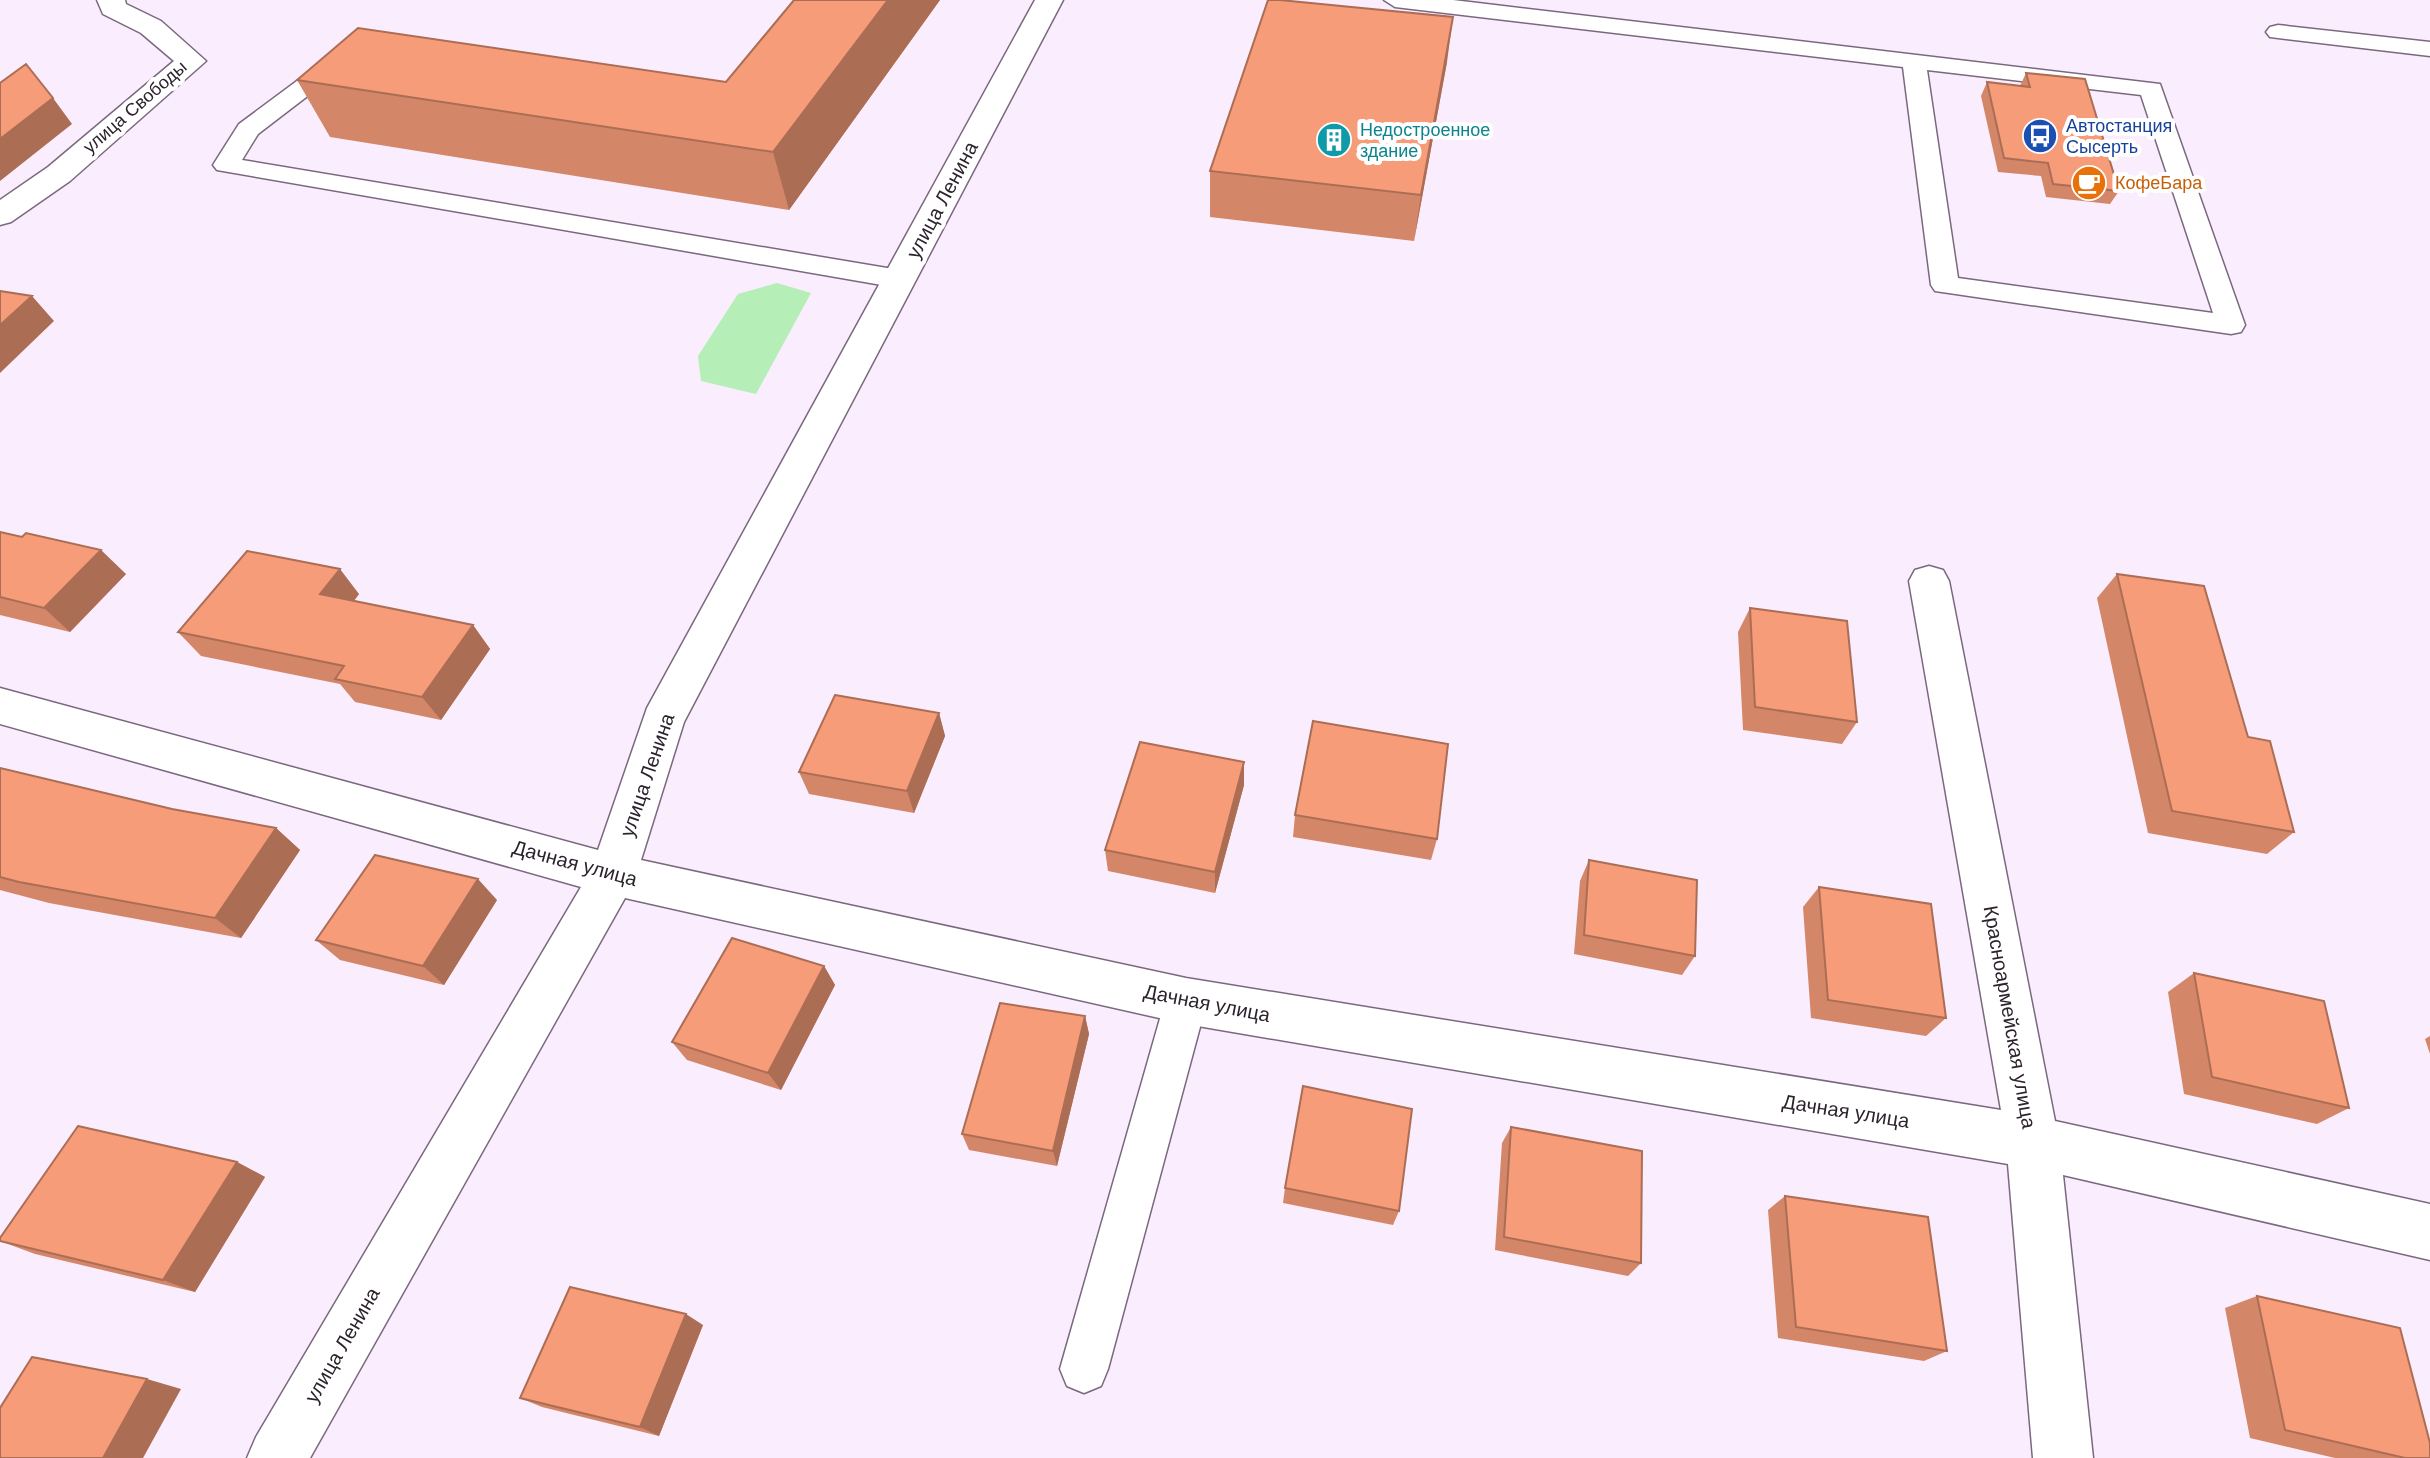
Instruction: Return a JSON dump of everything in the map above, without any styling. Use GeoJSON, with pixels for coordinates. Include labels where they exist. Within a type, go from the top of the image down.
{"type":"FeatureCollection","features":[{"type":"Feature","properties":{"kind":"street","name":"улица Свободы"},"geometry":{"type":"LineString","coordinates":[[0,215],[59,174],[192,61],[151,27],[113,8],[111,0]]}},
{"type":"Feature","properties":{"kind":"street","name":"улица Ленина"},"geometry":{"type":"LineString","coordinates":[[277,1458],[613,875],[662,721],[1049,0]]}},
{"type":"Feature","properties":{"kind":"street","name":"Красноармейская улица"},"geometry":{"type":"LineString","coordinates":[[1929,581],[2033,1142],[2063,1458]]}},
{"type":"Feature","properties":{"kind":"street","name":"Дачная улица"},"geometry":{"type":"LineString","coordinates":[[0,706],[613,875],[1186,1001],[2033,1142],[2430,1232]]}},
{"type":"Feature","properties":{"kind":"lane"},"geometry":{"type":"LineString","coordinates":[[1395,0],[1914,61],[2151,89],[2231,325],[1945,285],[1914,61]]}},
{"type":"Feature","properties":{"kind":"lane"},"geometry":{"type":"LineString","coordinates":[[2278,32],[2430,49]]}},
{"type":"Feature","properties":{"kind":"lane"},"geometry":{"type":"LineString","coordinates":[[357,47],[248,129],[226,165],[899,279]]}},
{"type":"Feature","properties":{"kind":"lane"},"geometry":{"type":"LineString","coordinates":[[1084,1369],[1186,1001]]}},
{"type":"Feature","properties":{"kind":"green space"},"geometry":{"type":"Polygon","coordinates":[[[777,283],[811,293],[756,394],[701,381],[698,356],[738,294],[777,283]]]}},
{"type":"Feature","properties":{"kind":"building"},"geometry":{"type":"Polygon","coordinates":[[[794,0],[888,0],[773,152],[297,80],[358,28],[726,82],[794,0]]]}},
{"type":"Feature","properties":{"kind":"building","name":"Недостроенное здание"},"geometry":{"type":"Polygon","coordinates":[[[1268,0],[1453,17],[1421,195],[1210,171],[1268,0]]]}},
{"type":"Feature","properties":{"kind":"building"},"geometry":{"type":"Polygon","coordinates":[[[26,64],[53,98],[0,139],[0,83],[26,64]]]}},
{"type":"Feature","properties":{"kind":"building","name":"Автостанция Сысерть"},"geometry":{"type":"Polygon","coordinates":[[[2026,73],[2085,79],[2119,191],[2053,184],[2048,163],[2004,158],[1987,82],[2030,87],[2026,73]]]}},
{"type":"Feature","properties":{"kind":"building"},"geometry":{"type":"Polygon","coordinates":[[[0,291],[32,296],[0,325],[0,291]]]}},
{"type":"Feature","properties":{"kind":"building"},"geometry":{"type":"Polygon","coordinates":[[[0,532],[22,537],[26,533],[101,550],[44,608],[0,597],[0,532]]]}},
{"type":"Feature","properties":{"kind":"building"},"geometry":{"type":"Polygon","coordinates":[[[247,551],[340,569],[320,594],[473,625],[422,697],[335,679],[344,666],[178,632],[247,551]]]}},
{"type":"Feature","properties":{"kind":"building"},"geometry":{"type":"Polygon","coordinates":[[[2117,574],[2204,586],[2248,737],[2270,741],[2294,832],[2172,811],[2117,574]]]}},
{"type":"Feature","properties":{"kind":"building"},"geometry":{"type":"Polygon","coordinates":[[[1750,608],[1847,621],[1857,722],[1755,707],[1750,608]]]}},
{"type":"Feature","properties":{"kind":"building"},"geometry":{"type":"Polygon","coordinates":[[[835,695],[939,713],[907,791],[799,772],[835,695]]]}},
{"type":"Feature","properties":{"kind":"building"},"geometry":{"type":"Polygon","coordinates":[[[1313,721],[1448,744],[1437,839],[1295,815],[1313,721]]]}},
{"type":"Feature","properties":{"kind":"building"},"geometry":{"type":"Polygon","coordinates":[[[1140,742],[1244,762],[1215,872],[1105,850],[1140,742]]]}},
{"type":"Feature","properties":{"kind":"building"},"geometry":{"type":"Polygon","coordinates":[[[0,768],[172,809],[276,828],[215,918],[19,882],[0,877],[0,768]]]}},
{"type":"Feature","properties":{"kind":"building"},"geometry":{"type":"Polygon","coordinates":[[[375,855],[478,879],[423,966],[316,940],[375,855]]]}},
{"type":"Feature","properties":{"kind":"building"},"geometry":{"type":"Polygon","coordinates":[[[1589,860],[1697,880],[1695,956],[1584,935],[1589,860]]]}},
{"type":"Feature","properties":{"kind":"building"},"geometry":{"type":"Polygon","coordinates":[[[1819,887],[1931,904],[1946,1018],[1828,1000],[1819,887]]]}},
{"type":"Feature","properties":{"kind":"building"},"geometry":{"type":"Polygon","coordinates":[[[732,938],[824,966],[768,1073],[672,1042],[732,938]]]}},
{"type":"Feature","properties":{"kind":"building"},"geometry":{"type":"Polygon","coordinates":[[[2194,973],[2324,1001],[2349,1108],[2212,1077],[2194,973]]]}},
{"type":"Feature","properties":{"kind":"building"},"geometry":{"type":"Polygon","coordinates":[[[1000,1003],[1085,1016],[1053,1151],[962,1134],[1000,1003]]]}},
{"type":"Feature","properties":{"kind":"building"},"geometry":{"type":"Polygon","coordinates":[[[1303,1086],[1412,1109],[1399,1211],[1285,1188],[1303,1086]]]}},
{"type":"Feature","properties":{"kind":"building"},"geometry":{"type":"Polygon","coordinates":[[[78,1126],[237,1162],[163,1280],[0,1241],[78,1126]]]}},
{"type":"Feature","properties":{"kind":"building"},"geometry":{"type":"Polygon","coordinates":[[[1511,1127],[1642,1151],[1641,1263],[1504,1237],[1511,1127]]]}},
{"type":"Feature","properties":{"kind":"building"},"geometry":{"type":"Polygon","coordinates":[[[1785,1196],[1928,1217],[1947,1351],[1796,1327],[1785,1196]]]}},
{"type":"Feature","properties":{"kind":"building"},"geometry":{"type":"Polygon","coordinates":[[[570,1287],[686,1314],[640,1427],[520,1398],[570,1287]]]}},
{"type":"Feature","properties":{"kind":"building"},"geometry":{"type":"Polygon","coordinates":[[[2257,1296],[2400,1328],[2430,1443],[2430,1458],[2405,1458],[2285,1430],[2257,1296]]]}},
{"type":"Feature","properties":{"kind":"building"},"geometry":{"type":"Polygon","coordinates":[[[32,1357],[147,1379],[103,1458],[0,1458],[0,1408],[32,1357]]]}},
{"type":"Feature","properties":{"kind":"place","name":"Автостанция Сысерть"},"geometry":{"type":"Point","coordinates":[2040,136]}},
{"type":"Feature","properties":{"kind":"place","name":"Недостроенное здание"},"geometry":{"type":"Point","coordinates":[1334,140]}},
{"type":"Feature","properties":{"kind":"place","name":"КофеБара"},"geometry":{"type":"Point","coordinates":[2089,183]}}]}
